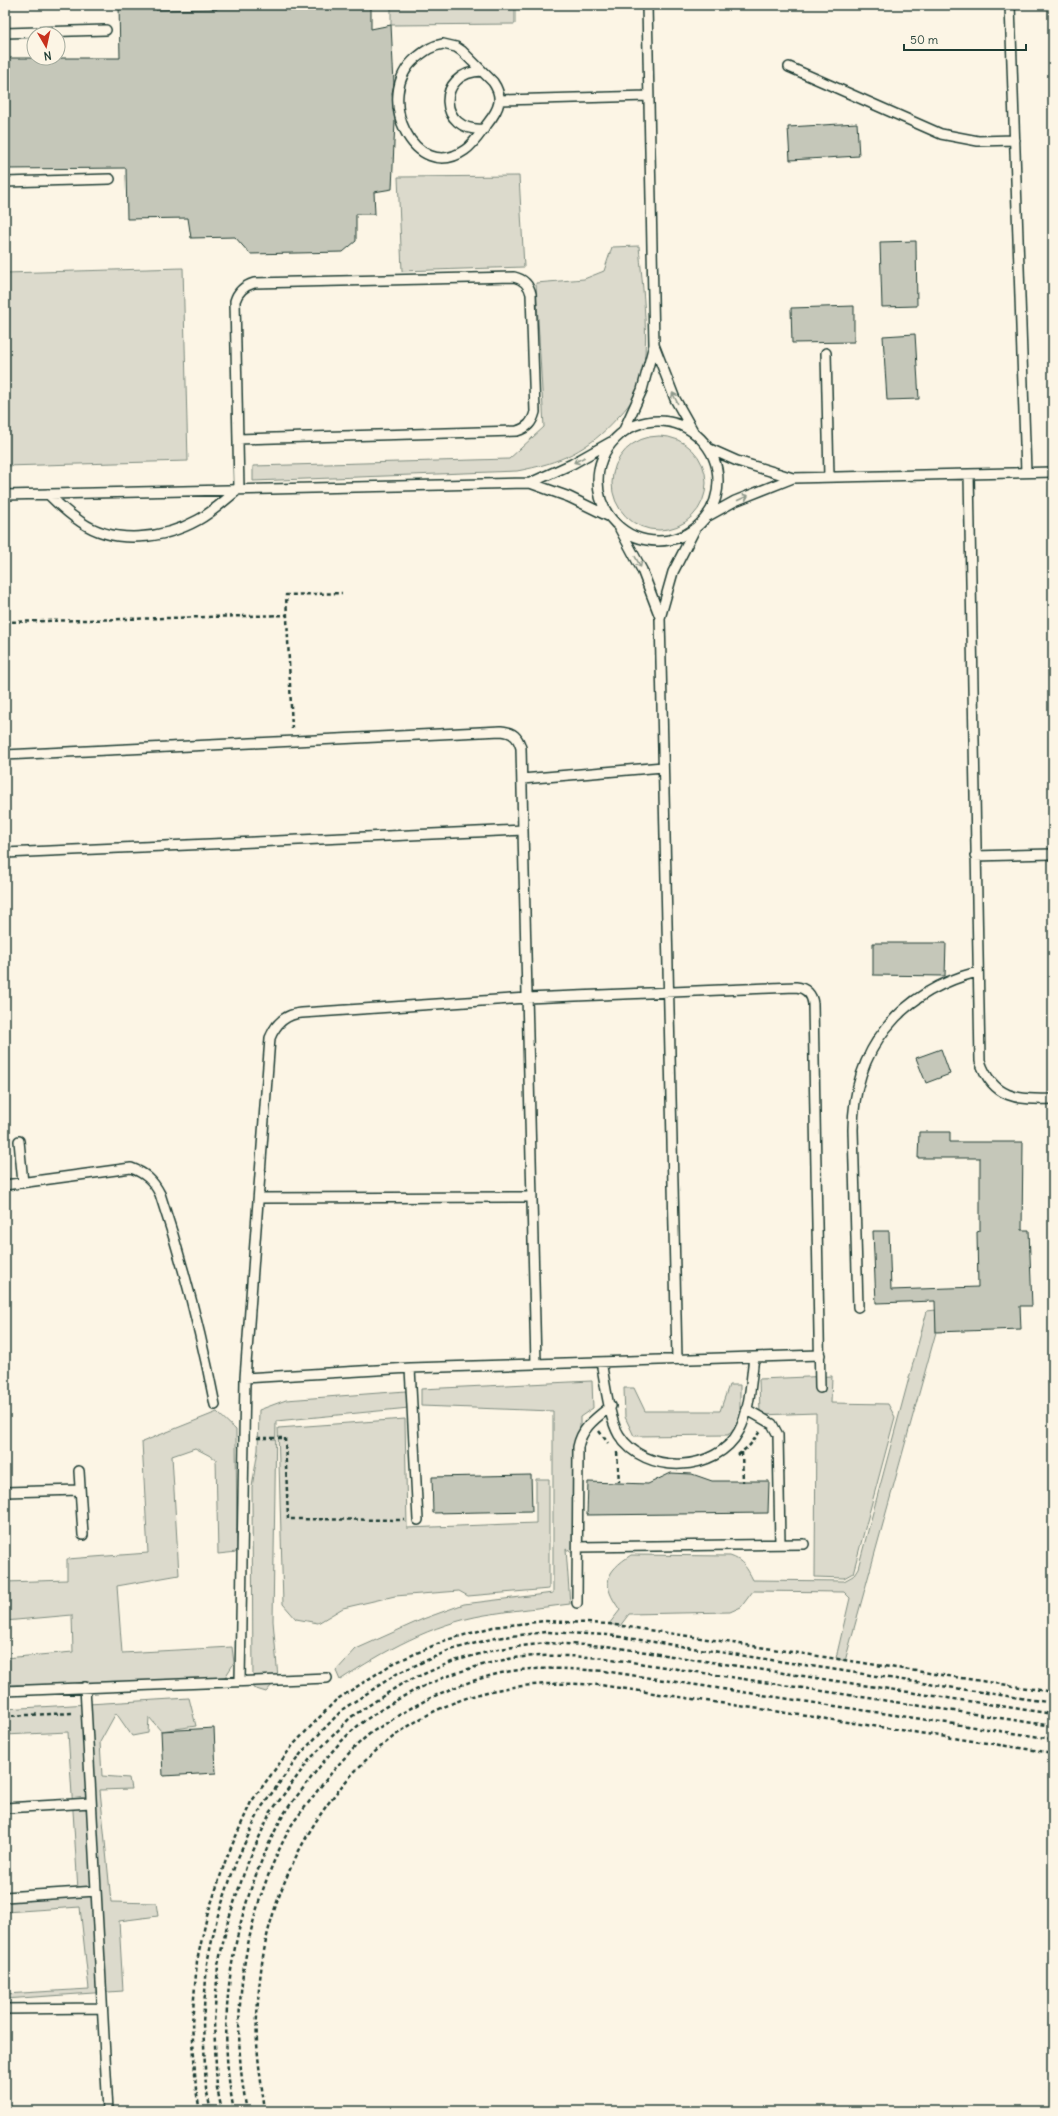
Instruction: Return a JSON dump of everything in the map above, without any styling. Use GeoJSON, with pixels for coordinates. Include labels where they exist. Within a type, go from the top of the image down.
{"type":"FeatureCollection","features":[{"type":"Feature","properties":{"kind":"lane"},"geometry":{"type":"LineString","coordinates":[[623,432],[642,390],[654,345],[647,5]]}},
{"type":"Feature","properties":{"kind":"lane"},"geometry":{"type":"LineString","coordinates":[[1010,5],[1026,472]]}},
{"type":"Feature","properties":{"kind":"lane"},"geometry":{"type":"LineString","coordinates":[[5,33],[106,30]]}},
{"type":"Feature","properties":{"kind":"lane"},"geometry":{"type":"LineString","coordinates":[[443,44],[456,47],[482,71],[497,88],[500,100],[498,110],[470,146],[459,154],[446,157],[430,155],[416,146],[407,135],[399,118],[397,107],[399,85],[403,75],[414,60],[435,46],[443,44]]}},
{"type":"Feature","properties":{"kind":"lane"},"geometry":{"type":"LineString","coordinates":[[789,68],[941,134],[978,141],[1015,140]]}},
{"type":"Feature","properties":{"kind":"lane"},"geometry":{"type":"LineString","coordinates":[[482,71],[460,76],[450,87],[447,101],[452,116],[456,121],[469,128],[484,129]]}},
{"type":"Feature","properties":{"kind":"lane"},"geometry":{"type":"LineString","coordinates":[[500,100],[648,96]]}},
{"type":"Feature","properties":{"kind":"lane"},"geometry":{"type":"LineString","coordinates":[[5,182],[110,179]]}},
{"type":"Feature","properties":{"kind":"lane"},"geometry":{"type":"LineString","coordinates":[[238,439],[517,431],[524,429],[533,419],[535,412],[531,294],[528,286],[522,280],[514,277],[254,283],[247,285],[238,292],[235,301],[239,489]]}},
{"type":"Feature","properties":{"kind":"lane"},"geometry":{"type":"LineString","coordinates":[[654,345],[675,399],[694,432],[710,449],[717,465],[719,483],[716,500],[708,516]]}},
{"type":"Feature","properties":{"kind":"lane"},"geometry":{"type":"LineString","coordinates":[[826,353],[829,477]]}},
{"type":"Feature","properties":{"kind":"lane"},"geometry":{"type":"LineString","coordinates":[[530,483],[572,464],[613,441],[623,432],[637,425],[651,421],[666,421],[681,425],[694,432]]}},
{"type":"Feature","properties":{"kind":"lane"},"geometry":{"type":"LineString","coordinates":[[613,441],[604,454],[598,470],[598,486],[601,502],[608,516],[619,528],[642,570],[660,618]]}},
{"type":"Feature","properties":{"kind":"lane"},"geometry":{"type":"LineString","coordinates":[[710,449],[737,461],[793,478],[1053,472]]}},
{"type":"Feature","properties":{"kind":"lane"},"geometry":{"type":"LineString","coordinates":[[969,474],[979,1051],[984,1071],[997,1088],[1010,1096],[1026,1100],[1053,1099]]}},
{"type":"Feature","properties":{"kind":"lane"},"geometry":{"type":"LineString","coordinates":[[619,528],[633,536],[654,541],[665,541],[681,537],[695,529],[708,516],[735,501],[793,478]]}},
{"type":"Feature","properties":{"kind":"lane"},"geometry":{"type":"LineString","coordinates":[[5,495],[530,483],[569,497],[608,516]]}},
{"type":"Feature","properties":{"kind":"lane"},"geometry":{"type":"LineString","coordinates":[[48,494],[82,523],[103,532],[128,536],[154,536],[179,530],[199,520],[239,489]]}},
{"type":"Feature","properties":{"kind":"lane"},"geometry":{"type":"LineString","coordinates":[[677,1360],[660,618],[673,572],[695,529]]}},
{"type":"Feature","properties":{"kind":"lane"},"geometry":{"type":"LineString","coordinates":[[5,755],[507,732],[517,737],[520,742],[522,779],[536,1364]]}},
{"type":"Feature","properties":{"kind":"lane"},"geometry":{"type":"LineString","coordinates":[[522,779],[663,767]]}},
{"type":"Feature","properties":{"kind":"lane"},"geometry":{"type":"LineString","coordinates":[[5,853],[523,830]]}},
{"type":"Feature","properties":{"kind":"lane"},"geometry":{"type":"LineString","coordinates":[[975,856],[1053,854]]}},
{"type":"Feature","properties":{"kind":"lane"},"geometry":{"type":"LineString","coordinates":[[858,1308],[853,1124],[855,1096],[859,1080],[870,1054],[881,1035],[903,1009],[916,999],[940,985],[977,972]]}},
{"type":"Feature","properties":{"kind":"lane"},"geometry":{"type":"LineString","coordinates":[[240,1681],[245,1378],[270,1038],[276,1025],[288,1016],[302,1012],[527,998],[796,987],[805,989],[811,995],[813,1004],[820,1388]]}},
{"type":"Feature","properties":{"kind":"lane"},"geometry":{"type":"LineString","coordinates":[[19,1141],[23,1183]]}},
{"type":"Feature","properties":{"kind":"lane"},"geometry":{"type":"LineString","coordinates":[[5,1185],[131,1168],[140,1171],[155,1184],[186,1277],[200,1333],[215,1405]]}},
{"type":"Feature","properties":{"kind":"lane"},"geometry":{"type":"LineString","coordinates":[[258,1198],[532,1197]]}},
{"type":"Feature","properties":{"kind":"lane"},"geometry":{"type":"LineString","coordinates":[[245,1378],[410,1368],[820,1355]]}},
{"type":"Feature","properties":{"kind":"lane"},"geometry":{"type":"LineString","coordinates":[[601,1362],[618,1434],[627,1446],[638,1455],[651,1461],[679,1463],[704,1461],[726,1449],[740,1430],[746,1409],[754,1357]]}},
{"type":"Feature","properties":{"kind":"lane"},"geometry":{"type":"LineString","coordinates":[[410,1368],[418,1520]]}},
{"type":"Feature","properties":{"kind":"lane"},"geometry":{"type":"LineString","coordinates":[[577,1603],[580,1440],[587,1426],[611,1406]]}},
{"type":"Feature","properties":{"kind":"lane"},"geometry":{"type":"LineString","coordinates":[[746,1409],[772,1424],[778,1434],[780,1544]]}},
{"type":"Feature","properties":{"kind":"lane"},"geometry":{"type":"LineString","coordinates":[[79,1471],[83,1534]]}},
{"type":"Feature","properties":{"kind":"lane"},"geometry":{"type":"LineString","coordinates":[[5,1492],[80,1490]]}},
{"type":"Feature","properties":{"kind":"lane"},"geometry":{"type":"LineString","coordinates":[[578,1547],[804,1544]]}},
{"type":"Feature","properties":{"kind":"lane"},"geometry":{"type":"LineString","coordinates":[[5,1691],[327,1678]]}},
{"type":"Feature","properties":{"kind":"lane"},"geometry":{"type":"LineString","coordinates":[[85,1687],[108,2111]]}},
{"type":"Feature","properties":{"kind":"lane"},"geometry":{"type":"LineString","coordinates":[[5,1808],[91,1803]]}},
{"type":"Feature","properties":{"kind":"lane"},"geometry":{"type":"LineString","coordinates":[[5,1897],[96,1891]]}},
{"type":"Feature","properties":{"kind":"lane"},"geometry":{"type":"LineString","coordinates":[[5,2009],[102,2008]]}},
{"type":"Feature","properties":{"kind":"path"},"geometry":{"type":"LineString","coordinates":[[292,741],[286,595],[342,593]]}},
{"type":"Feature","properties":{"kind":"path"},"geometry":{"type":"LineString","coordinates":[[5,622],[287,615]]}},
{"type":"Feature","properties":{"kind":"path"},"geometry":{"type":"LineString","coordinates":[[244,1438],[285,1438],[288,1519],[418,1520]]}},
{"type":"Feature","properties":{"kind":"path"},"geometry":{"type":"LineString","coordinates":[[617,1452],[619,1482]]}},
{"type":"Feature","properties":{"kind":"path"},"geometry":{"type":"LineString","coordinates":[[742,1452],[743,1482]]}},
{"type":"Feature","properties":{"kind":"path"},"geometry":{"type":"LineString","coordinates":[[200,2111],[196,2090],[192,2023],[197,1961],[207,1916],[226,1859],[251,1802],[293,1745],[336,1700],[392,1664],[453,1638],[494,1627],[546,1621],[609,1624],[1053,1692]]}},
{"type":"Feature","properties":{"kind":"path"},"geometry":{"type":"LineString","coordinates":[[211,2111],[206,2089],[203,2023],[207,1963],[218,1918],[236,1862],[261,1808],[302,1752],[344,1709],[398,1673],[450,1650],[495,1638],[554,1633],[608,1635],[1053,1703]]}},
{"type":"Feature","properties":{"kind":"path"},"geometry":{"type":"LineString","coordinates":[[222,2111],[217,2088],[214,2023],[218,1965],[228,1922],[246,1867],[270,1813],[310,1759],[351,1717],[403,1683],[454,1661],[498,1649],[546,1643],[606,1646],[1053,1714]]}},
{"type":"Feature","properties":{"kind":"path"},"geometry":{"type":"LineString","coordinates":[[234,2111],[229,2086],[226,2023],[230,1966],[239,1925],[258,1871],[281,1819],[319,1767],[358,1726],[408,1693],[458,1672],[500,1660],[547,1655],[576,1656],[605,1658],[1053,1726]]}},
{"type":"Feature","properties":{"kind":"path"},"geometry":{"type":"LineString","coordinates":[[247,2111],[242,2084],[239,2023],[243,1968],[252,1928],[269,1875],[292,1826],[329,1775],[366,1736],[415,1704],[462,1684],[502,1673],[547,1668],[604,1671],[1053,1739]]}},
{"type":"Feature","properties":{"kind":"path"},"geometry":{"type":"LineString","coordinates":[[265,2111],[257,2018],[262,1966],[271,1922],[286,1877],[307,1836],[330,1799],[359,1766],[392,1737],[430,1714],[470,1697],[513,1687],[571,1683],[600,1685],[1053,1753]]}},
{"type":"Feature","properties":{"kind":"path"},"geometry":{"type":"LineString","coordinates":[[5,1716],[86,1712]]}},
{"type":"Feature","properties":{"kind":"shaded area"},"geometry":{"type":"Polygon","coordinates":[[[391,5],[515,5],[515,24],[391,25],[391,5]]]}},
{"type":"Feature","properties":{"kind":"shaded area"},"geometry":{"type":"Polygon","coordinates":[[[519,176],[524,267],[402,271],[398,177],[519,176]]]}},
{"type":"Feature","properties":{"kind":"shaded area"},"geometry":{"type":"Polygon","coordinates":[[[639,246],[646,337],[643,372],[639,387],[633,399],[621,414],[596,439],[584,447],[572,454],[547,464],[517,471],[253,481],[253,466],[509,459],[544,427],[536,283],[584,279],[604,271],[612,247],[639,246]]]}},
{"type":"Feature","properties":{"kind":"shaded area"},"geometry":{"type":"Polygon","coordinates":[[[183,268],[188,461],[5,466],[5,273],[183,268]]]}},
{"type":"Feature","properties":{"kind":"shaded area"},"geometry":{"type":"Polygon","coordinates":[[[659,436],[677,440],[692,450],[702,465],[706,483],[702,501],[692,516],[677,526],[659,530],[641,526],[626,516],[616,501],[612,483],[616,465],[626,450],[641,440],[659,436]]]}},
{"type":"Feature","properties":{"kind":"shaded area"},"geometry":{"type":"Polygon","coordinates":[[[936,1310],[936,1332],[845,1661],[836,1658],[850,1598],[844,1592],[753,1591],[741,1607],[730,1612],[629,1614],[620,1626],[609,1624],[620,1610],[610,1593],[608,1586],[609,1579],[611,1573],[616,1567],[631,1555],[730,1556],[744,1565],[753,1580],[844,1581],[853,1576],[858,1568],[927,1311],[936,1310]]]}},
{"type":"Feature","properties":{"kind":"shaded area"},"geometry":{"type":"Polygon","coordinates":[[[832,1376],[831,1403],[888,1404],[895,1417],[853,1573],[844,1578],[815,1577],[816,1413],[760,1415],[759,1379],[832,1376]]]}},
{"type":"Feature","properties":{"kind":"shaded area"},"geometry":{"type":"Polygon","coordinates":[[[592,1381],[593,1408],[580,1417],[581,1559],[566,1549],[570,1604],[485,1615],[446,1625],[391,1649],[340,1680],[336,1671],[356,1649],[423,1619],[464,1604],[553,1593],[553,1411],[421,1406],[421,1389],[592,1381]]]}},
{"type":"Feature","properties":{"kind":"shaded area"},"geometry":{"type":"Polygon","coordinates":[[[729,1385],[740,1385],[740,1420],[728,1435],[634,1436],[625,1417],[624,1388],[634,1388],[645,1411],[720,1411],[729,1385]]]}},
{"type":"Feature","properties":{"kind":"shaded area"},"geometry":{"type":"Polygon","coordinates":[[[406,1391],[409,1408],[276,1421],[273,1621],[278,1678],[266,1692],[253,1688],[252,1487],[258,1450],[259,1410],[286,1400],[406,1391]]]}},
{"type":"Feature","properties":{"kind":"shaded area"},"geometry":{"type":"Polygon","coordinates":[[[217,1412],[236,1430],[237,1552],[218,1554],[216,1459],[195,1448],[172,1456],[179,1575],[117,1586],[122,1653],[232,1647],[234,1663],[222,1682],[5,1685],[5,1658],[73,1652],[72,1615],[5,1621],[5,1582],[67,1580],[67,1559],[148,1553],[142,1442],[217,1412]]]}},
{"type":"Feature","properties":{"kind":"shaded area"},"geometry":{"type":"Polygon","coordinates":[[[405,1419],[407,1528],[536,1523],[536,1479],[549,1479],[549,1589],[468,1596],[459,1591],[395,1596],[343,1608],[318,1623],[296,1619],[283,1604],[278,1428],[405,1419]]]}},
{"type":"Feature","properties":{"kind":"shaded area"},"geometry":{"type":"Polygon","coordinates":[[[189,1698],[196,1726],[161,1731],[149,1717],[148,1733],[132,1736],[116,1713],[100,1742],[102,1776],[129,1778],[131,1789],[100,1790],[111,1902],[156,1903],[158,1916],[119,1921],[123,1991],[5,1999],[5,1994],[89,1989],[80,1907],[5,1912],[5,1894],[78,1890],[68,1732],[5,1735],[5,1709],[189,1698]]]}},
{"type":"Feature","properties":{"kind":"building"},"geometry":{"type":"Polygon","coordinates":[[[119,5],[155,5],[156,10],[217,9],[218,5],[371,5],[371,29],[391,25],[394,84],[392,93],[395,120],[392,189],[374,192],[375,214],[356,214],[356,241],[343,252],[250,254],[235,237],[191,238],[188,218],[127,219],[126,168],[5,169],[5,58],[26,58],[26,66],[66,66],[66,58],[120,58],[119,5]]]}},
{"type":"Feature","properties":{"kind":"building"},"geometry":{"type":"Polygon","coordinates":[[[857,123],[859,156],[790,160],[788,127],[857,123]]]}},
{"type":"Feature","properties":{"kind":"building"},"geometry":{"type":"Polygon","coordinates":[[[916,241],[917,306],[882,307],[880,242],[916,241]]]}},
{"type":"Feature","properties":{"kind":"building"},"geometry":{"type":"Polygon","coordinates":[[[854,306],[854,342],[792,343],[791,308],[854,306]]]}},
{"type":"Feature","properties":{"kind":"building"},"geometry":{"type":"Polygon","coordinates":[[[915,334],[919,399],[887,400],[883,336],[915,334]]]}},
{"type":"Feature","properties":{"kind":"building"},"geometry":{"type":"Polygon","coordinates":[[[873,943],[946,943],[945,976],[873,975],[873,943]]]}},
{"type":"Feature","properties":{"kind":"building"},"geometry":{"type":"Polygon","coordinates":[[[941,1049],[950,1074],[926,1083],[916,1058],[941,1049]]]}},
{"type":"Feature","properties":{"kind":"building"},"geometry":{"type":"Polygon","coordinates":[[[919,1132],[950,1132],[950,1142],[1023,1142],[1022,1230],[1029,1230],[1032,1306],[1020,1306],[1021,1329],[936,1332],[935,1301],[876,1303],[873,1231],[889,1231],[891,1290],[978,1287],[977,1232],[980,1231],[980,1158],[918,1158],[919,1132]]]}},
{"type":"Feature","properties":{"kind":"building"},"geometry":{"type":"Polygon","coordinates":[[[671,1473],[692,1474],[712,1481],[769,1481],[768,1513],[587,1515],[588,1482],[648,1484],[671,1473]]]}},
{"type":"Feature","properties":{"kind":"building"},"geometry":{"type":"Polygon","coordinates":[[[531,1475],[532,1511],[433,1513],[432,1477],[531,1475]]]}},
{"type":"Feature","properties":{"kind":"building"},"geometry":{"type":"Polygon","coordinates":[[[214,1728],[216,1773],[163,1776],[161,1731],[214,1728]]]}}]}
